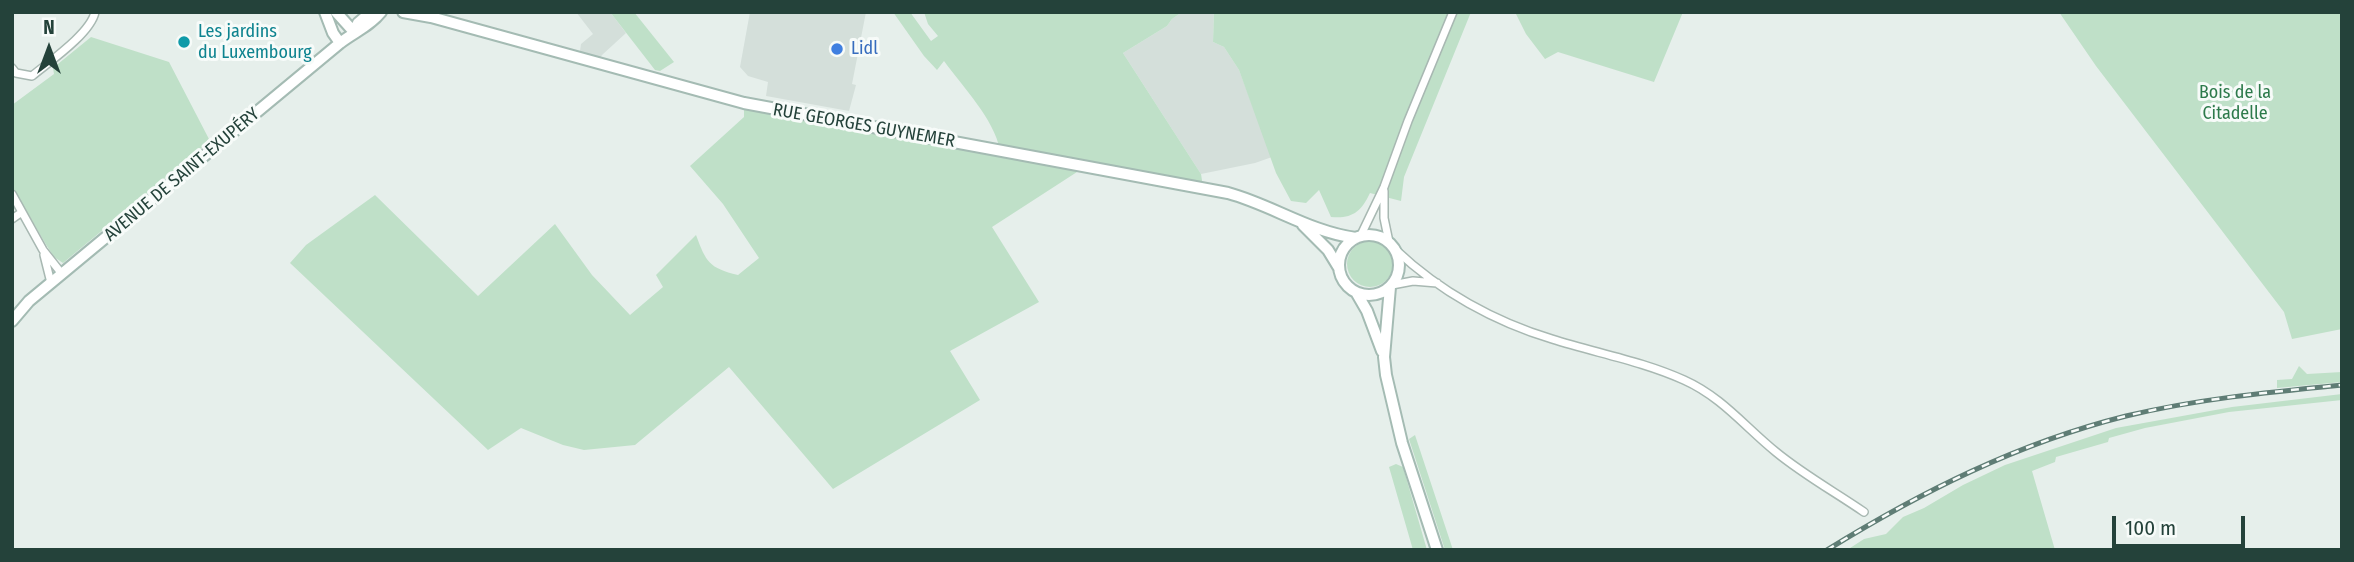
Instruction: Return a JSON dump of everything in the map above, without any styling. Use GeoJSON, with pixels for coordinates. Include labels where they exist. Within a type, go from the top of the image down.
{"type":"FeatureCollection","features":[{"type":"Feature","properties":{"kind":"street"},"geometry":{"type":"LineString","coordinates":[[12,68],[23,76],[32,76],[91,24],[95,12]]}},
{"type":"Feature","properties":{"kind":"street"},"geometry":{"type":"LineString","coordinates":[[325,12],[340,43]]}},
{"type":"Feature","properties":{"kind":"street"},"geometry":{"type":"LineString","coordinates":[[336,12],[354,32]]}},
{"type":"Feature","properties":{"kind":"street"},"geometry":{"type":"LineString","coordinates":[[354,32],[358,23],[371,12]]}},
{"type":"Feature","properties":{"kind":"street"},"geometry":{"type":"LineString","coordinates":[[354,32],[366,27],[381,12]]}},
{"type":"Feature","properties":{"kind":"street","name":"RUE GEORGES GUYNEMER"},"geometry":{"type":"LineString","coordinates":[[403,12],[427,15],[744,103],[1228,193],[1249,198],[1322,230],[1359,236]]}},
{"type":"Feature","properties":{"kind":"street"},"geometry":{"type":"LineString","coordinates":[[1437,550],[1402,443],[1384,357],[1367,311],[1356,292],[1344,282],[1339,268],[1343,250],[1359,236],[1384,187],[1453,12]]}},
{"type":"Feature","properties":{"kind":"street","name":"AVENUE DE SAINT-EXUPÉRY"},"geometry":{"type":"LineString","coordinates":[[12,321],[29,301],[354,32]]}},
{"type":"Feature","properties":{"kind":"street"},"geometry":{"type":"LineString","coordinates":[[1384,187],[1384,218],[1400,264],[1391,286],[1384,357]]}},
{"type":"Feature","properties":{"kind":"street"},"geometry":{"type":"LineString","coordinates":[[12,194],[43,250],[62,274]]}},
{"type":"Feature","properties":{"kind":"street"},"geometry":{"type":"LineString","coordinates":[[12,219],[22,212]]}},
{"type":"Feature","properties":{"kind":"street","name":"RUE GEORGES GUYNEMER"},"geometry":{"type":"LineString","coordinates":[[1299,221],[1328,250],[1339,268]]}},
{"type":"Feature","properties":{"kind":"street"},"geometry":{"type":"LineString","coordinates":[[1359,236],[1376,235],[1438,283],[1503,322],[1655,369],[1705,391],[1736,414],[1774,451],[1813,481],[1864,512]]}},
{"type":"Feature","properties":{"kind":"street"},"geometry":{"type":"LineString","coordinates":[[43,250],[51,283]]}},
{"type":"Feature","properties":{"kind":"street"},"geometry":{"type":"LineString","coordinates":[[1356,292],[1374,295],[1391,286],[1413,281],[1438,283]]}},
{"type":"Feature","properties":{"kind":"street"},"geometry":{"type":"LineString","coordinates":[[12,312],[29,301]]}},
{"type":"Feature","properties":{"kind":"shaded area"},"geometry":{"type":"Polygon","coordinates":[[[576,12],[610,12],[626,33],[597,63],[579,58],[581,44],[593,34],[576,12]]]}},
{"type":"Feature","properties":{"kind":"shaded area"},"geometry":{"type":"Polygon","coordinates":[[[750,12],[866,12],[852,84],[856,85],[849,111],[766,96],[768,82],[748,76],[740,67],[750,12]]]}},
{"type":"Feature","properties":{"kind":"shaded area"},"geometry":{"type":"Polygon","coordinates":[[[1182,12],[1214,12],[1213,42],[1224,47],[1239,70],[1272,157],[1201,174],[1123,53],[1167,26],[1182,12]]]}},
{"type":"Feature","properties":{"kind":"green space"},"geometry":{"type":"Polygon","coordinates":[[[610,12],[634,12],[674,62],[660,71],[655,70],[610,12]]]}},
{"type":"Feature","properties":{"kind":"green space"},"geometry":{"type":"Polygon","coordinates":[[[893,12],[910,12],[931,41],[938,36],[928,24],[924,12],[1182,12],[1167,26],[1123,53],[1201,174],[1203,187],[1081,166],[1077,172],[992,227],[1039,302],[950,351],[980,400],[833,489],[729,367],[635,445],[584,450],[563,445],[521,428],[488,450],[290,263],[306,245],[375,195],[478,296],[555,224],[592,275],[630,315],[663,287],[656,275],[696,235],[710,262],[721,270],[738,275],[759,258],[723,204],[690,166],[744,117],[744,103],[1000,150],[985,115],[944,61],[937,70],[893,12]]]}},
{"type":"Feature","properties":{"kind":"green space"},"geometry":{"type":"Polygon","coordinates":[[[1214,12],[1471,12],[1404,177],[1401,201],[1370,193],[1355,213],[1345,217],[1331,217],[1319,190],[1306,203],[1291,201],[1276,173],[1239,70],[1224,47],[1213,42],[1214,12]]]}},
{"type":"Feature","properties":{"kind":"green space"},"geometry":{"type":"Polygon","coordinates":[[[1515,12],[1683,12],[1654,82],[1558,52],[1545,59],[1526,34],[1515,12]]]}},
{"type":"Feature","properties":{"kind":"green space","name":"Bois de la Citadelle"},"geometry":{"type":"Polygon","coordinates":[[[2059,12],[2342,12],[2342,329],[2292,339],[2284,312],[2096,66],[2059,12]]]}},
{"type":"Feature","properties":{"kind":"green space"},"geometry":{"type":"Polygon","coordinates":[[[91,37],[169,62],[210,141],[63,263],[54,257],[12,186],[12,105],[54,74],[53,68],[91,37]]]}},
{"type":"Feature","properties":{"kind":"green space"},"geometry":{"type":"Polygon","coordinates":[[[1370,241],[1386,248],[1393,264],[1386,280],[1370,287],[1354,280],[1347,264],[1354,248],[1370,241]]]}},
{"type":"Feature","properties":{"kind":"green space"},"geometry":{"type":"Polygon","coordinates":[[[2299,366],[2307,374],[2342,372],[2342,382],[2277,388],[2277,380],[2292,379],[2299,366]]]}},
{"type":"Feature","properties":{"kind":"green space"},"geometry":{"type":"Polygon","coordinates":[[[2342,394],[2342,400],[2229,412],[2145,428],[2056,457],[2055,462],[2032,471],[2055,550],[1847,550],[1864,539],[1886,534],[1903,517],[2005,465],[2116,428],[2232,407],[2342,394]]]}},
{"type":"Feature","properties":{"kind":"green space"},"geometry":{"type":"Polygon","coordinates":[[[1415,435],[1453,550],[1445,550],[1409,439],[1415,435]]]}},
{"type":"Feature","properties":{"kind":"green space"},"geometry":{"type":"Polygon","coordinates":[[[1396,464],[1403,467],[1427,550],[1413,550],[1389,467],[1396,464]]]}},
{"type":"Feature","properties":{"kind":"railway"},"geometry":{"type":"LineString","coordinates":[[1827,550],[1898,508],[1971,471],[2086,427],[2180,405],[2342,385]]}},
{"type":"Feature","properties":{"kind":"place","name":"Les jardins du Luxembourg"},"geometry":{"type":"Point","coordinates":[184,42]}},
{"type":"Feature","properties":{"kind":"place","name":"Lidl"},"geometry":{"type":"Point","coordinates":[837,49]}}]}
